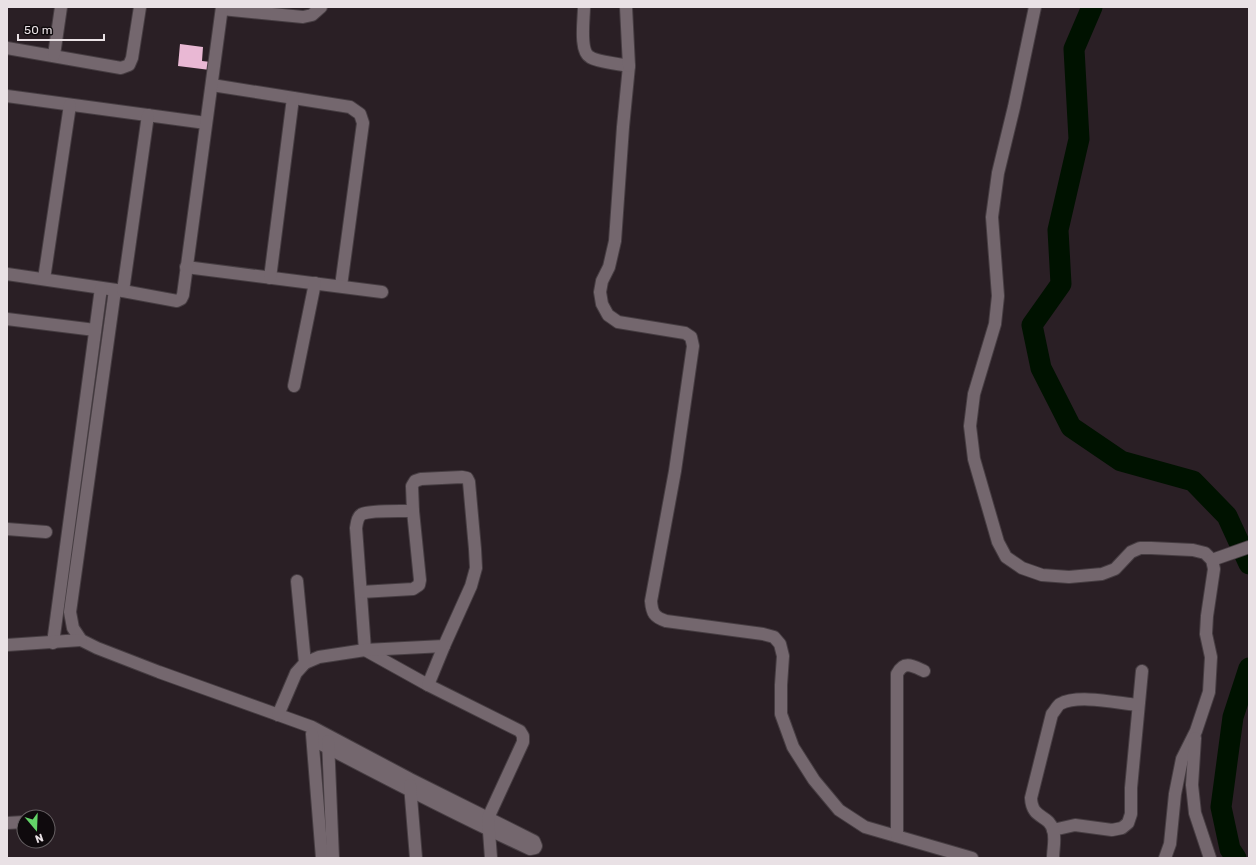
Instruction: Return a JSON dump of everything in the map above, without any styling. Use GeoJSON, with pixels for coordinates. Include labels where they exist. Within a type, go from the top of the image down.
{"type":"FeatureCollection","features":[{"type":"Feature","properties":{"kind":"street"},"geometry":{"type":"LineString","coordinates":[[54,56],[61,7]]}},
{"type":"Feature","properties":{"kind":"street"},"geometry":{"type":"LineString","coordinates":[[7,48],[122,68],[129,65],[132,58],[140,7]]}},
{"type":"Feature","properties":{"kind":"street"},"geometry":{"type":"LineString","coordinates":[[7,274],[177,300],[181,299],[183,295],[222,8],[303,18],[312,14],[320,7]]}},
{"type":"Feature","properties":{"kind":"street"},"geometry":{"type":"LineString","coordinates":[[584,7],[583,45],[585,52],[590,57],[596,59],[629,66]]}},
{"type":"Feature","properties":{"kind":"street"},"geometry":{"type":"LineString","coordinates":[[626,7],[629,66],[615,241],[609,267],[602,281],[600,292],[602,304],[608,315],[618,322],[685,333],[691,337],[693,346],[675,471],[651,601],[652,611],[657,618],[666,621],[763,634],[774,637],[780,644],[783,656],[780,685],[781,714],[793,747],[814,780],[839,810],[865,827],[972,858]]}},
{"type":"Feature","properties":{"kind":"street"},"geometry":{"type":"LineString","coordinates":[[1035,7],[998,173],[992,217],[998,296],[995,324],[974,394],[970,426],[974,458],[998,542],[1006,557],[1022,568],[1042,575],[1069,577],[1102,574],[1115,569],[1130,552],[1140,548],[1193,550],[1205,553],[1214,559]]}},
{"type":"Feature","properties":{"kind":"street"},"geometry":{"type":"LineString","coordinates":[[212,85],[350,107],[360,114],[363,123],[341,286]]}},
{"type":"Feature","properties":{"kind":"street"},"geometry":{"type":"LineString","coordinates":[[7,96],[206,123]]}},
{"type":"Feature","properties":{"kind":"street"},"geometry":{"type":"LineString","coordinates":[[270,278],[293,98]]}},
{"type":"Feature","properties":{"kind":"street"},"geometry":{"type":"LineString","coordinates":[[44,279],[70,105]]}},
{"type":"Feature","properties":{"kind":"street"},"geometry":{"type":"LineString","coordinates":[[148,115],[119,290],[70,612],[72,628],[81,640],[97,648],[312,727],[410,785]]}},
{"type":"Feature","properties":{"kind":"street"},"geometry":{"type":"LineString","coordinates":[[186,267],[382,292]]}},
{"type":"Feature","properties":{"kind":"street"},"geometry":{"type":"LineString","coordinates":[[294,386],[315,283]]}},
{"type":"Feature","properties":{"kind":"street"},"geometry":{"type":"LineString","coordinates":[[53,643],[101,288]]}},
{"type":"Feature","properties":{"kind":"street"},"geometry":{"type":"LineString","coordinates":[[7,319],[95,330]]}},
{"type":"Feature","properties":{"kind":"street"},"geometry":{"type":"LineString","coordinates":[[361,592],[413,589],[418,586],[420,580],[412,486],[415,481],[420,479],[467,478],[469,482],[476,568],[470,586],[428,685]]}},
{"type":"Feature","properties":{"kind":"street"},"geometry":{"type":"LineString","coordinates":[[365,650],[356,528],[357,519],[362,514],[369,512],[413,510]]}},
{"type":"Feature","properties":{"kind":"street"},"geometry":{"type":"LineString","coordinates":[[7,529],[46,532]]}},
{"type":"Feature","properties":{"kind":"street"},"geometry":{"type":"LineString","coordinates":[[1214,559],[1249,547]]}},
{"type":"Feature","properties":{"kind":"street"},"geometry":{"type":"LineString","coordinates":[[1165,858],[1170,844],[1175,794],[1182,759],[1196,731],[1209,692],[1211,657],[1206,634],[1208,609],[1213,581],[1214,559]]}},
{"type":"Feature","properties":{"kind":"street"},"geometry":{"type":"LineString","coordinates":[[297,581],[304,663]]}},
{"type":"Feature","properties":{"kind":"street"},"geometry":{"type":"LineString","coordinates":[[7,645],[81,640]]}},
{"type":"Feature","properties":{"kind":"street"},"geometry":{"type":"LineString","coordinates":[[278,715],[296,673],[304,663],[319,657],[365,650],[444,646]]}},
{"type":"Feature","properties":{"kind":"street"},"geometry":{"type":"LineString","coordinates":[[365,650],[428,685],[520,731],[523,736],[523,742],[488,824],[491,858]]}},
{"type":"Feature","properties":{"kind":"street"},"geometry":{"type":"LineString","coordinates":[[897,836],[897,674],[900,668],[906,665],[924,671]]}},
{"type":"Feature","properties":{"kind":"street"},"geometry":{"type":"LineString","coordinates":[[1053,830],[1075,825],[1112,830],[1122,828],[1128,823],[1131,814],[1131,788],[1142,671]]}},
{"type":"Feature","properties":{"kind":"street"},"geometry":{"type":"LineString","coordinates":[[1053,858],[1053,830],[1050,824],[1034,812],[1031,798],[1052,714],[1059,705],[1071,700],[1086,699],[1138,705]]}},
{"type":"Feature","properties":{"kind":"street"},"geometry":{"type":"LineString","coordinates":[[312,727],[322,858]]}},
{"type":"Feature","properties":{"kind":"street"},"geometry":{"type":"LineString","coordinates":[[1196,731],[1192,785],[1195,813],[1210,858]]}},
{"type":"Feature","properties":{"kind":"street"},"geometry":{"type":"LineString","coordinates":[[328,736],[333,858]]}},
{"type":"Feature","properties":{"kind":"street"},"geometry":{"type":"LineString","coordinates":[[313,740],[410,785],[488,824]]}},
{"type":"Feature","properties":{"kind":"street"},"geometry":{"type":"LineString","coordinates":[[410,785],[416,858]]}},
{"type":"Feature","properties":{"kind":"building"},"geometry":{"type":"Polygon","coordinates":[[[180,44],[203,47],[202,61],[211,62],[210,70],[178,66],[180,44]]]}},
{"type":"Feature","properties":{"kind":"waterway"},"geometry":{"type":"LineString","coordinates":[[1092,7],[1074,49],[1079,139],[1058,230],[1061,284],[1032,325],[1041,368],[1071,427],[1121,461],[1193,481],[1227,516],[1249,564]]}},
{"type":"Feature","properties":{"kind":"waterway"},"geometry":{"type":"LineString","coordinates":[[1236,858],[1230,849],[1221,807],[1233,717],[1249,668]]}}]}
